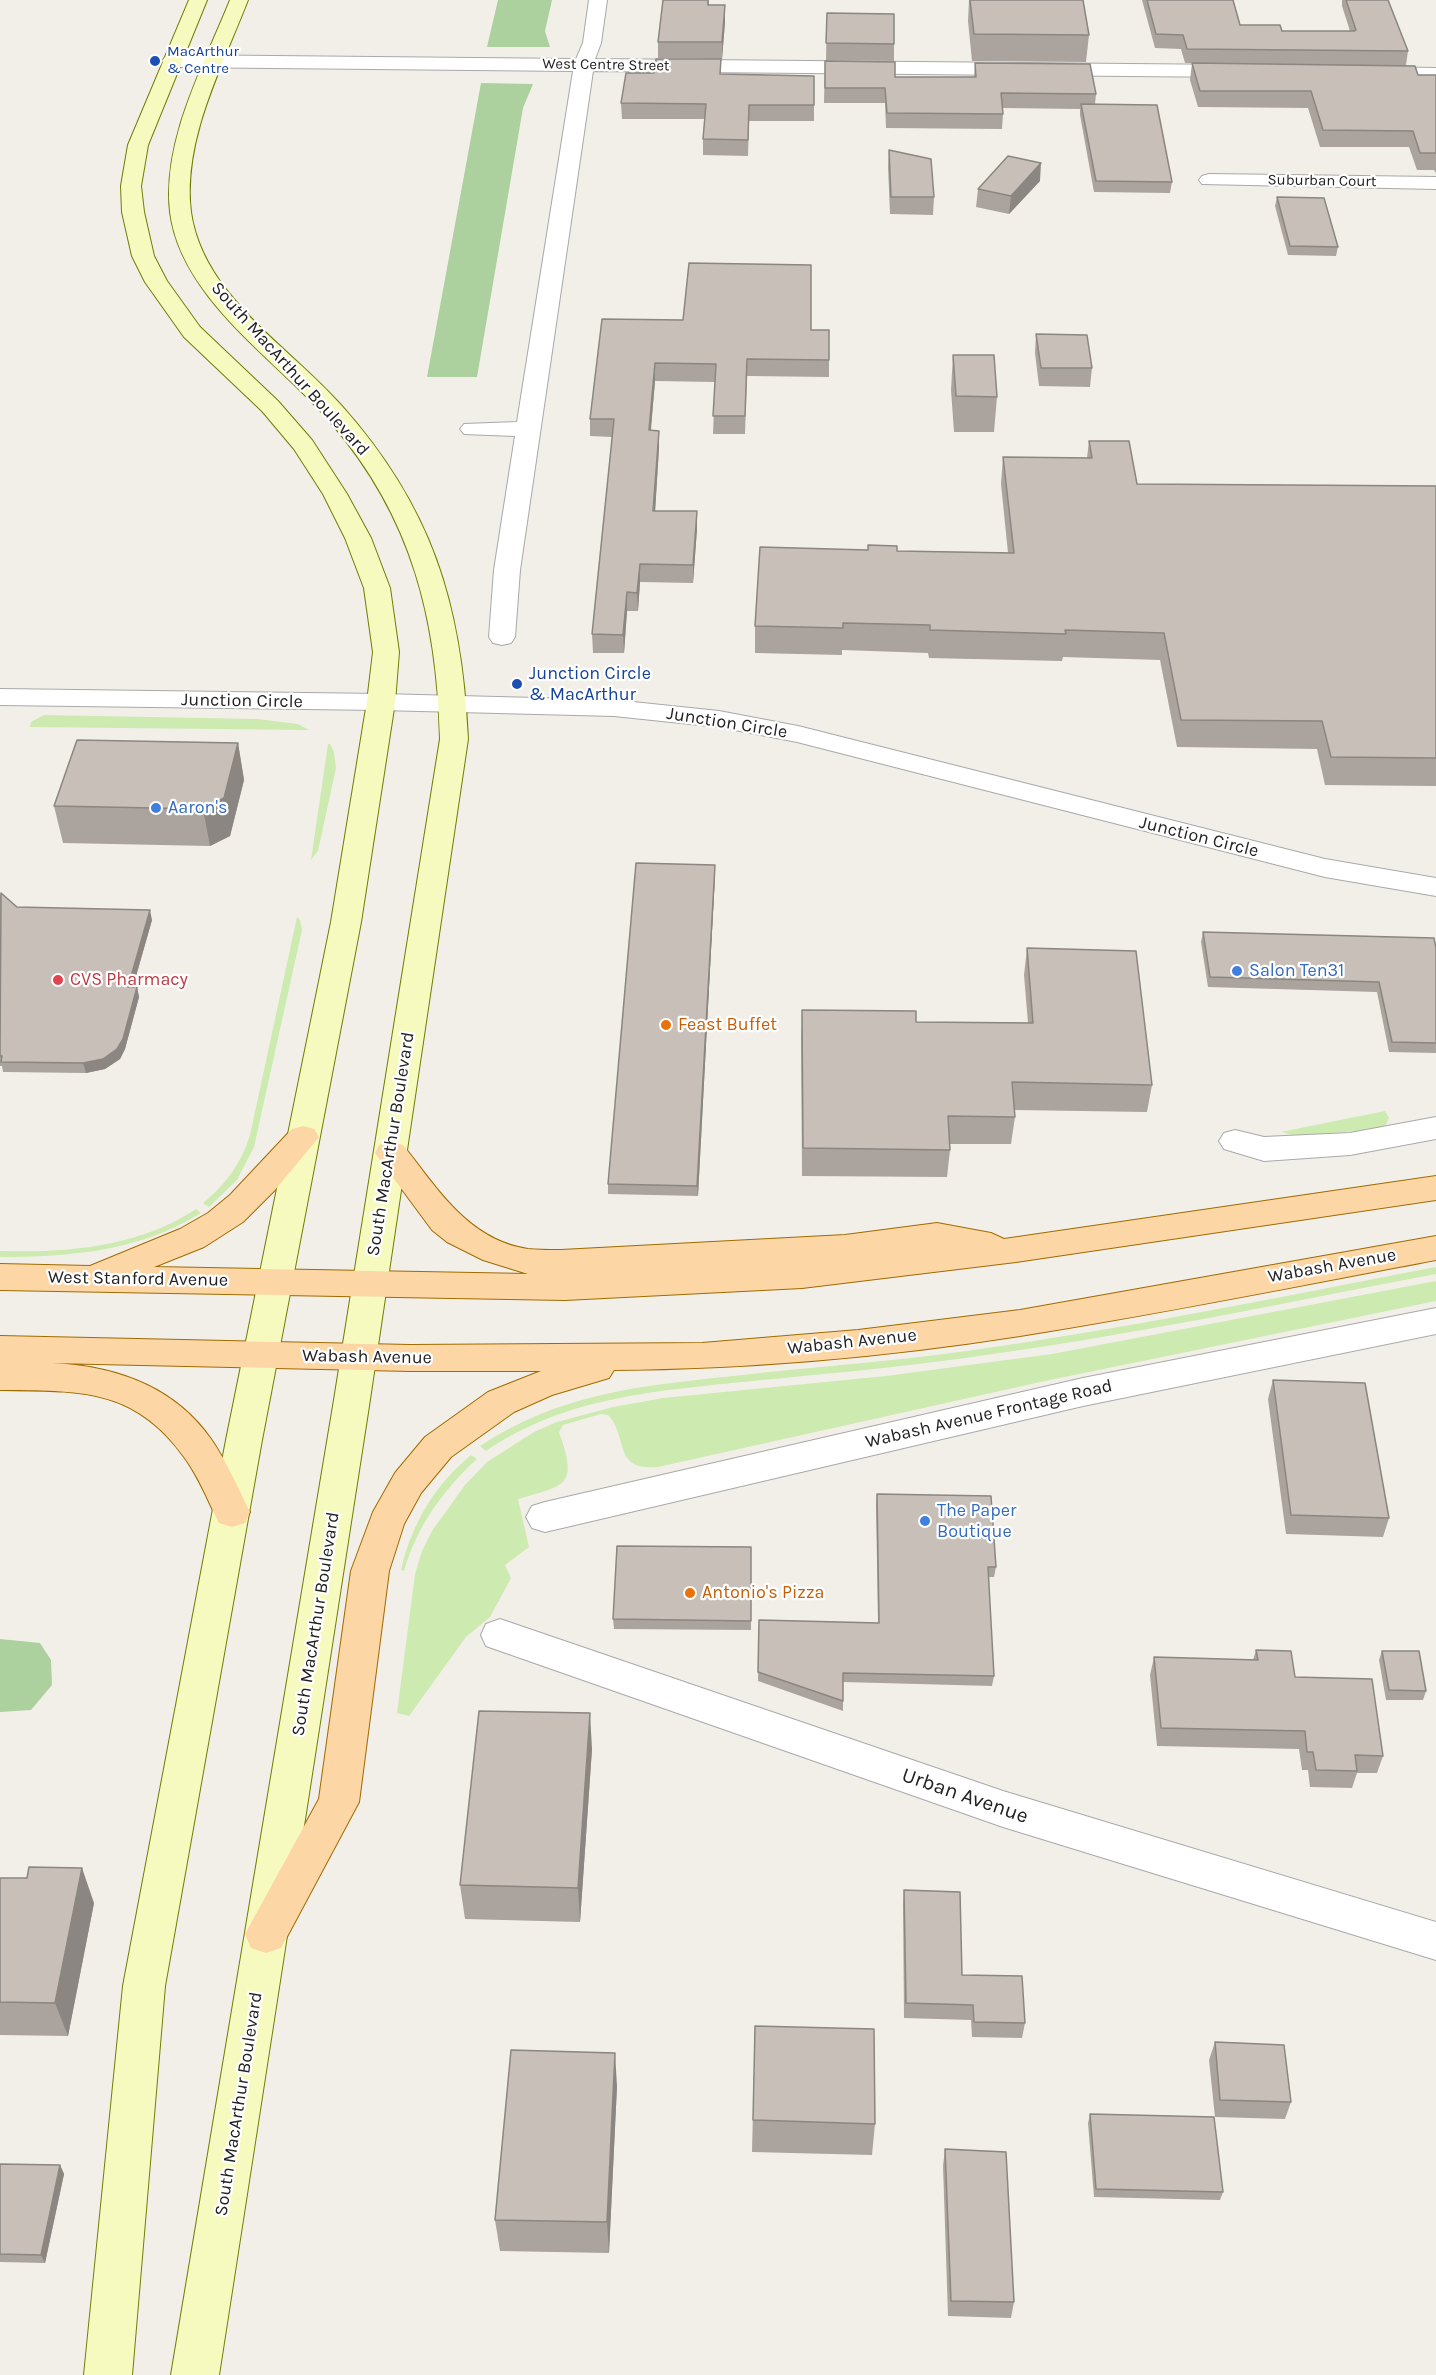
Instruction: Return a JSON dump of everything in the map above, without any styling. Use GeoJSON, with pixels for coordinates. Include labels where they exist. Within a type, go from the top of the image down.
{"type":"FeatureCollection","features":[{"type":"Feature","properties":{"kind":"main road"},"geometry":{"type":"LineString","coordinates":[[108,2375],[144,1986],[275,1281],[346,921],[381,702],[386,652],[376,588],[357,537],[335,494],[304,445],[270,406],[192,332],[156,282],[143,256],[133,212],[131,186],[136,155],[143,128],[198,0]]}},
{"type":"Feature","properties":{"kind":"main road","name":"South MacArthur Boulevard"},"geometry":{"type":"LineString","coordinates":[[195,2375],[391,1153],[454,739],[454,703],[447,642],[430,574],[418,540],[395,495],[373,460],[307,382],[249,330],[224,301],[189,248],[179,210],[180,165],[187,132],[239,0]]}},
{"type":"Feature","properties":{"kind":"main road"},"geometry":{"type":"LineString","coordinates":[[93,1279],[196,1236],[220,1221],[234,1211],[303,1137]]}},
{"type":"Feature","properties":{"kind":"main road"},"geometry":{"type":"LineString","coordinates":[[391,1153],[444,1221],[459,1233],[495,1251],[527,1261],[561,1263],[728,1256],[845,1247],[937,1235],[1016,1250]]}},
{"type":"Feature","properties":{"kind":"main road"},"geometry":{"type":"LineString","coordinates":[[275,1281],[565,1287],[802,1275],[1016,1250],[1436,1188]]}},
{"type":"Feature","properties":{"kind":"main road","name":"Wabash Avenue"},"geometry":{"type":"LineString","coordinates":[[261,1355],[477,1358],[684,1357],[858,1342],[1020,1323],[1436,1248]]}},
{"type":"Feature","properties":{"kind":"main road","name":"West Stanford Avenue"},"geometry":{"type":"LineString","coordinates":[[0,1277],[275,1281]]}},
{"type":"Feature","properties":{"kind":"main road"},"geometry":{"type":"LineString","coordinates":[[0,1349],[261,1355]]}},
{"type":"Feature","properties":{"kind":"main road"},"geometry":{"type":"LineString","coordinates":[[266,1934],[339,1803],[370,1571],[386,1522],[408,1483],[438,1447],[501,1402],[542,1384],[604,1366],[684,1357]]}},
{"type":"Feature","properties":{"kind":"main road"},"geometry":{"type":"LineString","coordinates":[[0,1376],[77,1377],[112,1384],[147,1398],[162,1407],[182,1426],[198,1448],[232,1512]]}},
{"type":"Feature","properties":{"kind":"street"},"geometry":{"type":"LineString","coordinates":[[502,637],[507,570],[528,429],[584,64],[592,43],[598,0]]}},
{"type":"Feature","properties":{"kind":"street","name":"West Centre Street"},"geometry":{"type":"LineString","coordinates":[[172,61],[1257,72]]}},
{"type":"Feature","properties":{"kind":"street"},"geometry":{"type":"LineString","coordinates":[[1353,73],[1436,74]]}},
{"type":"Feature","properties":{"kind":"street","name":"Suburban Court"},"geometry":{"type":"LineString","coordinates":[[1209,180],[1436,183]]}},
{"type":"Feature","properties":{"kind":"street"},"geometry":{"type":"LineString","coordinates":[[472,429],[528,429]]}},
{"type":"Feature","properties":{"kind":"street","name":"Junction Circle"},"geometry":{"type":"LineString","coordinates":[[0,698],[454,703],[614,708],[719,719],[798,735],[1325,868],[1436,887]]}},
{"type":"Feature","properties":{"kind":"street"},"geometry":{"type":"LineString","coordinates":[[1235,1141],[1264,1149],[1350,1144],[1436,1128]]}},
{"type":"Feature","properties":{"kind":"street","name":"Wabash Avenue Frontage Road"},"geometry":{"type":"LineString","coordinates":[[545,1517],[1083,1392],[1436,1321]]}},
{"type":"Feature","properties":{"kind":"street","name":"Urban Avenue"},"geometry":{"type":"LineString","coordinates":[[500,1635],[1003,1809],[1436,1941]]}},
{"type":"Feature","properties":{"kind":"green space"},"geometry":{"type":"Polygon","coordinates":[[[498,0],[552,0],[545,31],[550,47],[487,47],[498,0]]]}},
{"type":"Feature","properties":{"kind":"green space"},"geometry":{"type":"Polygon","coordinates":[[[481,83],[533,84],[523,108],[477,377],[427,377],[481,83]]]}},
{"type":"Feature","properties":{"kind":"green space"},"geometry":{"type":"Polygon","coordinates":[[[44,715],[257,719],[298,724],[309,730],[30,727],[31,722],[44,715]]]}},
{"type":"Feature","properties":{"kind":"green space"},"geometry":{"type":"Polygon","coordinates":[[[328,744],[334,752],[336,768],[318,851],[311,860],[328,744]]]}},
{"type":"Feature","properties":{"kind":"green space"},"geometry":{"type":"Polygon","coordinates":[[[297,917],[302,930],[254,1147],[237,1180],[209,1207],[203,1203],[232,1173],[250,1135],[297,917]]]}},
{"type":"Feature","properties":{"kind":"green space"},"geometry":{"type":"Polygon","coordinates":[[[1385,1111],[1389,1118],[1386,1125],[1379,1129],[1297,1136],[1281,1132],[1385,1111]]]}},
{"type":"Feature","properties":{"kind":"green space"},"geometry":{"type":"Polygon","coordinates":[[[196,1209],[201,1213],[178,1226],[129,1244],[79,1253],[0,1257],[0,1251],[76,1249],[127,1240],[174,1222],[196,1209]]]}},
{"type":"Feature","properties":{"kind":"green space"},"geometry":{"type":"Polygon","coordinates":[[[1436,1267],[1436,1274],[1024,1350],[858,1371],[682,1388],[614,1399],[548,1418],[486,1451],[480,1446],[540,1414],[571,1403],[633,1389],[938,1355],[1026,1342],[1202,1312],[1436,1267]]]}},
{"type":"Feature","properties":{"kind":"green space"},"geometry":{"type":"Polygon","coordinates":[[[1436,1281],[1436,1301],[1045,1381],[658,1467],[634,1464],[628,1458],[608,1415],[601,1414],[563,1425],[559,1432],[568,1463],[567,1473],[558,1486],[518,1499],[529,1547],[505,1565],[511,1578],[490,1617],[466,1637],[409,1716],[397,1713],[415,1574],[422,1551],[432,1531],[465,1485],[487,1462],[534,1432],[557,1422],[613,1407],[663,1398],[886,1376],[1052,1354],[1436,1281]]]}},
{"type":"Feature","properties":{"kind":"green space"},"geometry":{"type":"Polygon","coordinates":[[[471,1455],[477,1459],[442,1496],[416,1539],[404,1571],[401,1570],[411,1537],[426,1506],[446,1479],[471,1455]]]}},
{"type":"Feature","properties":{"kind":"green space"},"geometry":{"type":"Polygon","coordinates":[[[0,1639],[40,1643],[51,1660],[52,1685],[31,1710],[0,1712],[0,1639]]]}},
{"type":"Feature","properties":{"kind":"building"},"geometry":{"type":"Polygon","coordinates":[[[663,0],[708,0],[708,5],[725,5],[722,42],[658,42],[663,0]]]}},
{"type":"Feature","properties":{"kind":"building"},"geometry":{"type":"Polygon","coordinates":[[[970,0],[1083,0],[1089,35],[974,34],[970,0]]]}},
{"type":"Feature","properties":{"kind":"building"},"geometry":{"type":"Polygon","coordinates":[[[1147,0],[1233,0],[1240,25],[1280,25],[1282,31],[1354,31],[1356,30],[1346,0],[1388,0],[1408,51],[1187,49],[1183,35],[1156,34],[1147,0]]]}},
{"type":"Feature","properties":{"kind":"building"},"geometry":{"type":"Polygon","coordinates":[[[827,13],[894,14],[894,44],[826,43],[827,13]]]}},
{"type":"Feature","properties":{"kind":"building"},"geometry":{"type":"Polygon","coordinates":[[[656,59],[721,59],[720,74],[814,76],[814,105],[749,105],[748,140],[703,139],[706,104],[621,103],[626,73],[654,73],[656,59]]]}},
{"type":"Feature","properties":{"kind":"building"},"geometry":{"type":"Polygon","coordinates":[[[825,61],[895,62],[895,77],[976,77],[975,63],[1090,64],[1096,94],[1001,93],[1003,114],[887,113],[885,88],[825,88],[825,61]]]}},
{"type":"Feature","properties":{"kind":"building"},"geometry":{"type":"Polygon","coordinates":[[[1192,63],[1415,66],[1418,75],[1436,75],[1436,153],[1420,153],[1413,131],[1323,130],[1311,91],[1200,91],[1192,63]]]}},
{"type":"Feature","properties":{"kind":"building"},"geometry":{"type":"Polygon","coordinates":[[[1081,104],[1157,105],[1172,182],[1096,181],[1081,104]]]}},
{"type":"Feature","properties":{"kind":"building"},"geometry":{"type":"Polygon","coordinates":[[[889,150],[931,159],[934,197],[891,197],[889,150]]]}},
{"type":"Feature","properties":{"kind":"building"},"geometry":{"type":"Polygon","coordinates":[[[1008,156],[1041,163],[1011,196],[978,189],[1008,156]]]}},
{"type":"Feature","properties":{"kind":"building"},"geometry":{"type":"Polygon","coordinates":[[[1277,197],[1324,198],[1338,247],[1290,246],[1277,197]]]}},
{"type":"Feature","properties":{"kind":"building"},"geometry":{"type":"Polygon","coordinates":[[[689,263],[811,265],[811,330],[829,330],[829,360],[747,359],[745,416],[713,416],[716,364],[655,363],[649,430],[659,431],[653,511],[697,511],[693,565],[640,564],[637,593],[627,592],[623,635],[592,634],[614,419],[590,419],[602,319],[683,320],[689,263]]]}},
{"type":"Feature","properties":{"kind":"building"},"geometry":{"type":"Polygon","coordinates":[[[1036,334],[1087,335],[1092,368],[1041,368],[1036,334]]]}},
{"type":"Feature","properties":{"kind":"building"},"geometry":{"type":"Polygon","coordinates":[[[953,355],[994,355],[997,397],[956,396],[953,355]]]}},
{"type":"Feature","properties":{"kind":"building"},"geometry":{"type":"Polygon","coordinates":[[[1089,441],[1129,441],[1137,484],[1436,486],[1436,758],[1331,757],[1322,721],[1181,720],[1164,633],[1065,630],[1066,634],[930,630],[930,625],[843,623],[843,628],[755,626],[760,547],[868,550],[868,545],[897,546],[897,551],[1014,553],[1003,457],[1092,458],[1089,441]]]}},
{"type":"Feature","properties":{"kind":"building"},"geometry":{"type":"Polygon","coordinates":[[[77,740],[238,743],[224,798],[203,809],[54,806],[77,740]]]}},
{"type":"Feature","properties":{"kind":"building"},"geometry":{"type":"Polygon","coordinates":[[[636,863],[715,865],[697,1186],[608,1184],[636,863]]]}},
{"type":"Feature","properties":{"kind":"building"},"geometry":{"type":"Polygon","coordinates":[[[1,893],[17,907],[150,910],[128,987],[137,987],[123,1039],[117,1049],[103,1059],[83,1063],[1,1062],[1,893]]]}},
{"type":"Feature","properties":{"kind":"building"},"geometry":{"type":"Polygon","coordinates":[[[1203,932],[1434,938],[1436,948],[1436,1043],[1392,1042],[1379,982],[1210,977],[1203,932]]]}},
{"type":"Feature","properties":{"kind":"building"},"geometry":{"type":"Polygon","coordinates":[[[1027,948],[1136,951],[1152,1085],[1012,1082],[1015,1117],[948,1116],[950,1150],[803,1148],[802,1010],[916,1011],[916,1022],[1033,1023],[1027,948]]]}},
{"type":"Feature","properties":{"kind":"building"},"geometry":{"type":"Polygon","coordinates":[[[1273,1380],[1365,1383],[1389,1518],[1291,1515],[1273,1380]]]}},
{"type":"Feature","properties":{"kind":"building"},"geometry":{"type":"Polygon","coordinates":[[[877,1494],[991,1496],[996,1567],[988,1567],[994,1676],[843,1673],[843,1701],[758,1672],[759,1620],[879,1623],[877,1494]]]}},
{"type":"Feature","properties":{"kind":"building"},"geometry":{"type":"Polygon","coordinates":[[[617,1546],[751,1547],[751,1621],[613,1619],[617,1546]]]}},
{"type":"Feature","properties":{"kind":"building"},"geometry":{"type":"Polygon","coordinates":[[[1256,1650],[1291,1651],[1295,1677],[1372,1679],[1383,1756],[1355,1755],[1357,1771],[1316,1770],[1313,1752],[1307,1752],[1305,1731],[1161,1728],[1154,1657],[1258,1660],[1256,1650]]]}},
{"type":"Feature","properties":{"kind":"building"},"geometry":{"type":"Polygon","coordinates":[[[1382,1651],[1419,1651],[1426,1691],[1389,1690],[1382,1651]]]}},
{"type":"Feature","properties":{"kind":"building"},"geometry":{"type":"Polygon","coordinates":[[[479,1711],[590,1713],[578,1888],[460,1885],[479,1711]]]}},
{"type":"Feature","properties":{"kind":"building"},"geometry":{"type":"Polygon","coordinates":[[[29,1867],[82,1868],[55,2003],[0,2002],[0,1878],[27,1878],[29,1867]]]}},
{"type":"Feature","properties":{"kind":"building"},"geometry":{"type":"Polygon","coordinates":[[[904,1890],[960,1892],[962,1975],[1022,1976],[1025,2023],[974,2022],[973,2005],[906,2003],[904,1890]]]}},
{"type":"Feature","properties":{"kind":"building"},"geometry":{"type":"Polygon","coordinates":[[[755,2026],[874,2029],[875,2124],[753,2120],[755,2026]]]}},
{"type":"Feature","properties":{"kind":"building"},"geometry":{"type":"Polygon","coordinates":[[[1215,2042],[1284,2045],[1291,2102],[1220,2100],[1215,2042]]]}},
{"type":"Feature","properties":{"kind":"building"},"geometry":{"type":"Polygon","coordinates":[[[511,2050],[615,2053],[607,2222],[495,2220],[511,2050]]]}},
{"type":"Feature","properties":{"kind":"building"},"geometry":{"type":"Polygon","coordinates":[[[1090,2114],[1214,2117],[1223,2192],[1096,2189],[1090,2114]]]}},
{"type":"Feature","properties":{"kind":"building"},"geometry":{"type":"Polygon","coordinates":[[[945,2149],[1006,2152],[1014,2302],[951,2301],[945,2149]]]}},
{"type":"Feature","properties":{"kind":"building"},"geometry":{"type":"Polygon","coordinates":[[[0,2164],[60,2165],[41,2255],[0,2254],[0,2164]]]}},
{"type":"Feature","properties":{"kind":"place","name":"MacArthur & Centre"},"geometry":{"type":"Point","coordinates":[155,61]}},
{"type":"Feature","properties":{"kind":"place","name":"Junction Circle & MacArthur"},"geometry":{"type":"Point","coordinates":[517,684]}},
{"type":"Feature","properties":{"kind":"place","name":"Aaron's"},"geometry":{"type":"Point","coordinates":[156,808]}},
{"type":"Feature","properties":{"kind":"place","name":"Salon Ten31"},"geometry":{"type":"Point","coordinates":[1237,971]}},
{"type":"Feature","properties":{"kind":"place","name":"CVS Pharmacy"},"geometry":{"type":"Point","coordinates":[58,980]}},
{"type":"Feature","properties":{"kind":"place","name":"Feast Buffet"},"geometry":{"type":"Point","coordinates":[666,1025]}},
{"type":"Feature","properties":{"kind":"place","name":"The Paper Boutique"},"geometry":{"type":"Point","coordinates":[925,1521]}},
{"type":"Feature","properties":{"kind":"place","name":"Antonio's Pizza"},"geometry":{"type":"Point","coordinates":[690,1593]}}]}
